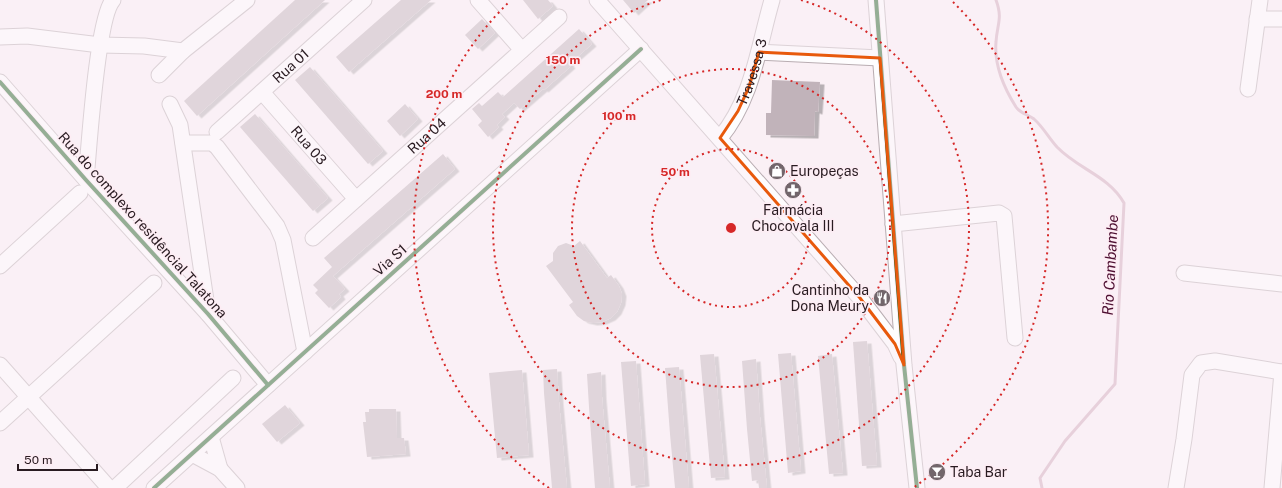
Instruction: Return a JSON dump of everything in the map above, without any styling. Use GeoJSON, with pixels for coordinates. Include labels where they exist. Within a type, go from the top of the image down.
{"type":"FeatureCollection","features":[{"type":"Feature","properties":{"kind":"street"},"geometry":{"type":"LineString","coordinates":[[0,266],[83,186],[100,45],[108,7],[113,0]]}},
{"type":"Feature","properties":{"kind":"street"},"geometry":{"type":"LineString","coordinates":[[158,75],[183,51],[247,0]]}},
{"type":"Feature","properties":{"kind":"street","name":"Rua 01"},"geometry":{"type":"LineString","coordinates":[[217,132],[364,0]]}},
{"type":"Feature","properties":{"kind":"street"},"geometry":{"type":"LineString","coordinates":[[478,0],[522,50]]}},
{"type":"Feature","properties":{"kind":"street"},"geometry":{"type":"LineString","coordinates":[[597,0],[860,298],[895,344],[904,364]]}},
{"type":"Feature","properties":{"kind":"street","name":"Travessa 3"},"geometry":{"type":"LineString","coordinates":[[720,138],[738,111],[749,86],[772,0]]}},
{"type":"Feature","properties":{"kind":"street"},"geometry":{"type":"LineString","coordinates":[[876,0],[904,364],[917,488]]}},
{"type":"Feature","properties":{"kind":"street"},"geometry":{"type":"LineString","coordinates":[[1248,89],[1260,0]]}},
{"type":"Feature","properties":{"kind":"street","name":"Rua 04"},"geometry":{"type":"LineString","coordinates":[[313,238],[559,17]]}},
{"type":"Feature","properties":{"kind":"street"},"geometry":{"type":"LineString","coordinates":[[1257,19],[1282,19]]}},
{"type":"Feature","properties":{"kind":"street"},"geometry":{"type":"LineString","coordinates":[[0,37],[27,36],[100,45],[144,46],[183,51]]}},
{"type":"Feature","properties":{"kind":"street","name":"Via S1"},"geometry":{"type":"LineString","coordinates":[[154,488],[641,49]]}},
{"type":"Feature","properties":{"kind":"street"},"geometry":{"type":"LineString","coordinates":[[759,52],[880,58]]}},
{"type":"Feature","properties":{"kind":"street","name":"Rua do complexo residêncial Talatona"},"geometry":{"type":"LineString","coordinates":[[0,82],[83,186],[208,314],[268,385]]}},
{"type":"Feature","properties":{"kind":"street","name":"Rua 03"},"geometry":{"type":"LineString","coordinates":[[262,92],[356,199]]}},
{"type":"Feature","properties":{"kind":"street"},"geometry":{"type":"LineString","coordinates":[[170,104],[180,125],[208,314]]}},
{"type":"Feature","properties":{"kind":"street"},"geometry":{"type":"LineString","coordinates":[[183,143],[212,143],[217,147],[277,226],[283,240],[305,352]]}},
{"type":"Feature","properties":{"kind":"street"},"geometry":{"type":"LineString","coordinates":[[893,224],[999,213],[1004,216],[1015,338]]}},
{"type":"Feature","properties":{"kind":"street"},"geometry":{"type":"LineString","coordinates":[[1184,273],[1282,284]]}},
{"type":"Feature","properties":{"kind":"street"},"geometry":{"type":"LineString","coordinates":[[0,423],[154,283]]}},
{"type":"Feature","properties":{"kind":"street"},"geometry":{"type":"LineString","coordinates":[[1176,488],[1192,375],[1201,363],[1215,361],[1282,372],[1277,469],[1272,488]]}},
{"type":"Feature","properties":{"kind":"street"},"geometry":{"type":"LineString","coordinates":[[0,365],[109,488]]}},
{"type":"Feature","properties":{"kind":"street"},"geometry":{"type":"LineString","coordinates":[[115,488],[233,378]]}},
{"type":"Feature","properties":{"kind":"street"},"geometry":{"type":"LineString","coordinates":[[211,437],[220,469]]}},
{"type":"Feature","properties":{"kind":"street"},"geometry":{"type":"LineString","coordinates":[[192,454],[220,469],[237,488]]}},
{"type":"Feature","properties":{"kind":"highlighted area"},"geometry":{"type":"Polygon","coordinates":[[[759,52],[880,58],[904,365],[895,344],[860,298],[720,138],[738,111],[749,87],[759,52]]]}},
{"type":"Feature","properties":{"kind":"building"},"geometry":{"type":"Polygon","coordinates":[[[295,0],[325,0],[197,116],[184,101],[295,0]]]}},
{"type":"Feature","properties":{"kind":"building"},"geometry":{"type":"Polygon","coordinates":[[[401,0],[431,0],[349,72],[336,57],[401,0]]]}},
{"type":"Feature","properties":{"kind":"building"},"geometry":{"type":"Polygon","coordinates":[[[523,0],[548,0],[553,6],[538,19],[523,0]]]}},
{"type":"Feature","properties":{"kind":"building"},"geometry":{"type":"Polygon","coordinates":[[[623,0],[648,0],[634,13],[623,0]]]}},
{"type":"Feature","properties":{"kind":"building"},"geometry":{"type":"Polygon","coordinates":[[[482,19],[495,33],[478,49],[465,35],[482,19]]]}},
{"type":"Feature","properties":{"kind":"building"},"geometry":{"type":"Polygon","coordinates":[[[579,29],[592,44],[569,64],[571,66],[520,109],[514,103],[502,114],[505,117],[497,125],[499,127],[488,137],[478,125],[482,121],[472,109],[479,103],[482,106],[498,92],[503,97],[579,29]]]}},
{"type":"Feature","properties":{"kind":"building"},"geometry":{"type":"Polygon","coordinates":[[[310,67],[383,151],[368,164],[295,80],[310,67]]]}},
{"type":"Feature","properties":{"kind":"building"},"geometry":{"type":"Polygon","coordinates":[[[772,80],[820,82],[818,112],[815,111],[814,136],[766,135],[766,113],[771,113],[772,80]]]}},
{"type":"Feature","properties":{"kind":"building"},"geometry":{"type":"Polygon","coordinates":[[[405,104],[418,119],[400,136],[387,121],[405,104]]]}},
{"type":"Feature","properties":{"kind":"building"},"geometry":{"type":"Polygon","coordinates":[[[255,114],[328,198],[313,211],[240,127],[255,114]]]}},
{"type":"Feature","properties":{"kind":"building"},"geometry":{"type":"Polygon","coordinates":[[[443,154],[455,169],[333,276],[345,289],[339,294],[341,297],[329,308],[315,293],[318,290],[313,285],[332,267],[324,258],[443,154]]]}},
{"type":"Feature","properties":{"kind":"building"},"geometry":{"type":"Polygon","coordinates":[[[580,241],[607,278],[611,275],[619,286],[622,294],[621,303],[617,312],[611,318],[602,322],[593,323],[584,321],[577,316],[569,305],[573,302],[546,266],[553,261],[553,253],[558,246],[566,243],[574,246],[580,241]]]}},
{"type":"Feature","properties":{"kind":"building"},"geometry":{"type":"Polygon","coordinates":[[[867,341],[877,465],[862,466],[853,342],[867,341]]]}},
{"type":"Feature","properties":{"kind":"building"},"geometry":{"type":"Polygon","coordinates":[[[791,353],[801,471],[788,473],[778,354],[791,353]]]}},
{"type":"Feature","properties":{"kind":"building"},"geometry":{"type":"Polygon","coordinates":[[[714,354],[725,477],[711,478],[700,355],[714,354]]]}},
{"type":"Feature","properties":{"kind":"building"},"geometry":{"type":"Polygon","coordinates":[[[832,354],[843,473],[829,474],[818,356],[832,354]]]}},
{"type":"Feature","properties":{"kind":"building"},"geometry":{"type":"Polygon","coordinates":[[[756,359],[767,488],[759,488],[758,480],[752,481],[747,429],[742,361],[756,359]]]}},
{"type":"Feature","properties":{"kind":"building"},"geometry":{"type":"Polygon","coordinates":[[[636,361],[645,484],[631,486],[621,362],[636,361]]]}},
{"type":"Feature","properties":{"kind":"building"},"geometry":{"type":"Polygon","coordinates":[[[679,367],[689,488],[675,488],[670,434],[665,368],[679,367]]]}},
{"type":"Feature","properties":{"kind":"building"},"geometry":{"type":"Polygon","coordinates":[[[557,369],[567,488],[552,488],[544,393],[543,370],[557,369]]]}},
{"type":"Feature","properties":{"kind":"building"},"geometry":{"type":"Polygon","coordinates":[[[522,370],[529,455],[497,458],[489,373],[522,370]]]}},
{"type":"Feature","properties":{"kind":"building"},"geometry":{"type":"Polygon","coordinates":[[[601,372],[610,488],[595,488],[587,374],[601,372]]]}},
{"type":"Feature","properties":{"kind":"building"},"geometry":{"type":"Polygon","coordinates":[[[285,405],[300,423],[277,442],[262,424],[285,405]]]}},
{"type":"Feature","properties":{"kind":"building"},"geometry":{"type":"Polygon","coordinates":[[[369,409],[396,409],[397,438],[404,438],[406,454],[367,457],[363,422],[366,422],[365,412],[369,412],[369,409]]]}},
{"type":"Feature","properties":{"kind":"waterway","name":"Rio Cambambe"},"geometry":{"type":"LineString","coordinates":[[996,0],[999,12],[996,42],[998,68],[1004,84],[1016,107],[1037,122],[1065,155],[1102,179],[1110,186],[1124,203],[1115,384],[1065,441],[1040,478],[1042,488]]}},
{"type":"Feature","properties":{"kind":"cycle path"},"geometry":{"type":"LineString","coordinates":[[876,0],[904,365],[917,488]]}},
{"type":"Feature","properties":{"kind":"cycle path"},"geometry":{"type":"LineString","coordinates":[[154,488],[641,49]]}},
{"type":"Feature","properties":{"kind":"cycle path"},"geometry":{"type":"LineString","coordinates":[[0,82],[86,180],[208,314],[268,385]]}},
{"type":"Feature","properties":{"kind":"place","name":"Europeças"},"geometry":{"type":"Point","coordinates":[777,171]}},
{"type":"Feature","properties":{"kind":"place","name":"Farmácia Chocovala III"},"geometry":{"type":"Point","coordinates":[793,190]}},
{"type":"Feature","properties":{"kind":"place","name":"Cantinho da Dona Meury"},"geometry":{"type":"Point","coordinates":[882,298]}},
{"type":"Feature","properties":{"kind":"place","name":"Taba Bar"},"geometry":{"type":"Point","coordinates":[937,472]}}]}
